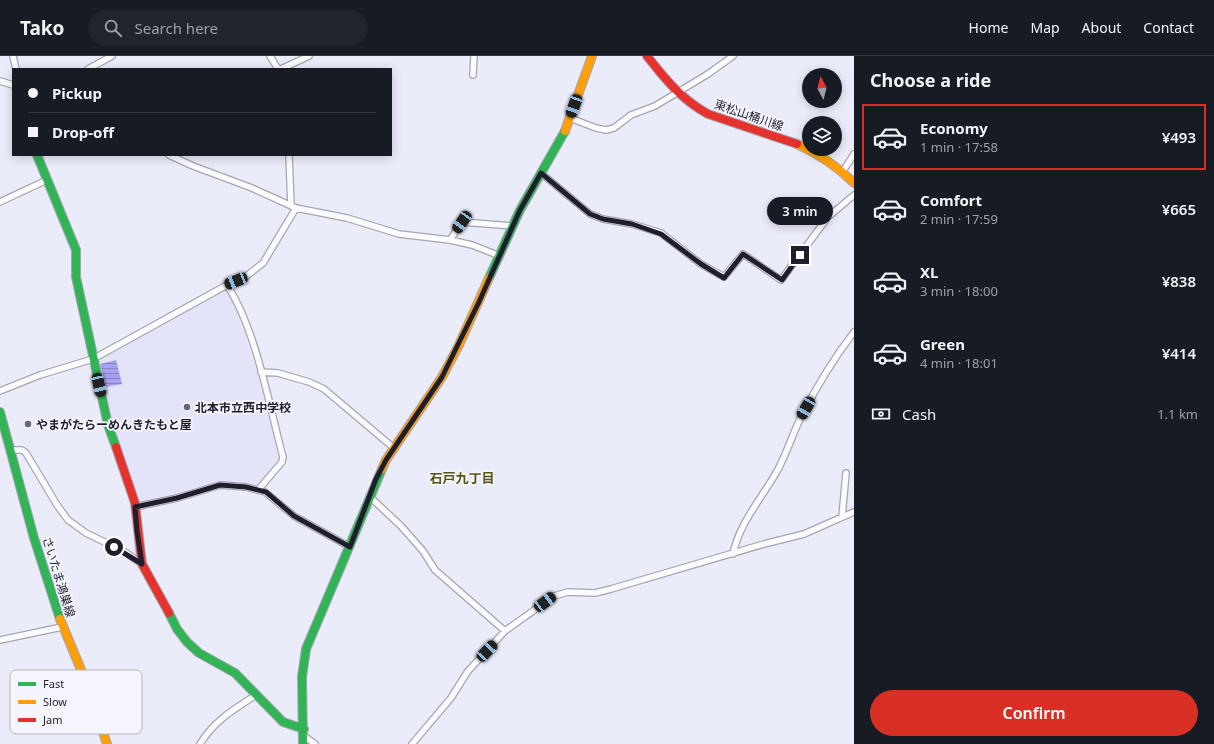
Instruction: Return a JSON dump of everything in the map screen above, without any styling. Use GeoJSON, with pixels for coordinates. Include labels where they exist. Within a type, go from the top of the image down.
{"type":"FeatureCollection","features":[{"type":"Feature","properties":{"kind":"street"},"geometry":{"type":"LineString","coordinates":[[13,56],[16,68]]}},
{"type":"Feature","properties":{"kind":"street"},"geometry":{"type":"LineString","coordinates":[[90,68],[112,56]]}},
{"type":"Feature","properties":{"kind":"street"},"geometry":{"type":"LineString","coordinates":[[270,56],[279,68]]}},
{"type":"Feature","properties":{"kind":"street"},"geometry":{"type":"LineString","coordinates":[[282,68],[309,56]]}},
{"type":"Feature","properties":{"kind":"street"},"geometry":{"type":"LineString","coordinates":[[473,75],[474,56]]}},
{"type":"Feature","properties":{"kind":"street"},"geometry":{"type":"LineString","coordinates":[[304,736],[302,677],[306,649],[350,547],[369,496],[386,460],[395,449],[442,377],[500,256],[512,226],[570,118],[592,56]]}},
{"type":"Feature","properties":{"kind":"street","name":"東松山桶川線"},"geometry":{"type":"LineString","coordinates":[[647,56],[677,92],[692,106],[708,114],[811,150],[832,161],[843,170],[854,183]]}},
{"type":"Feature","properties":{"kind":"street"},"geometry":{"type":"LineString","coordinates":[[570,118],[596,128],[606,130],[614,128],[631,115],[655,106],[708,74],[733,56]]}},
{"type":"Feature","properties":{"kind":"street"},"geometry":{"type":"LineString","coordinates":[[0,81],[12,85]]}},
{"type":"Feature","properties":{"kind":"street"},"geometry":{"type":"LineString","coordinates":[[843,170],[854,154]]}},
{"type":"Feature","properties":{"kind":"street"},"geometry":{"type":"LineString","coordinates":[[37,156],[76,250],[76,277],[93,359],[108,425],[135,507],[142,564],[177,629],[187,642],[200,653],[235,673],[283,722],[315,744]]}},
{"type":"Feature","properties":{"kind":"street"},"geometry":{"type":"LineString","coordinates":[[170,156],[252,188],[293,207],[348,218],[399,234],[450,240],[472,245],[500,256]]}},
{"type":"Feature","properties":{"kind":"street"},"geometry":{"type":"LineString","coordinates":[[0,391],[40,375],[93,359],[227,285],[244,278],[263,263],[293,207],[289,156]]}},
{"type":"Feature","properties":{"kind":"street"},"geometry":{"type":"LineString","coordinates":[[541,173],[590,214],[603,219],[632,224],[661,234],[701,264],[724,278],[743,254],[782,280],[828,217],[854,195]]}},
{"type":"Feature","properties":{"kind":"street"},"geometry":{"type":"LineString","coordinates":[[0,202],[48,180]]}},
{"type":"Feature","properties":{"kind":"street"},"geometry":{"type":"LineString","coordinates":[[450,240],[462,222],[512,226]]}},
{"type":"Feature","properties":{"kind":"street"},"geometry":{"type":"LineString","coordinates":[[227,285],[237,299],[261,372],[283,457],[282,462],[258,490]]}},
{"type":"Feature","properties":{"kind":"street"},"geometry":{"type":"LineString","coordinates":[[733,554],[736,543],[756,504],[777,472],[801,417],[834,359],[854,332]]}},
{"type":"Feature","properties":{"kind":"street"},"geometry":{"type":"LineString","coordinates":[[261,372],[278,373],[309,382],[324,389],[395,449]]}},
{"type":"Feature","properties":{"kind":"street","name":"さいたま鴻巣線"},"geometry":{"type":"LineString","coordinates":[[0,412],[62,627],[81,670]]}},
{"type":"Feature","properties":{"kind":"street"},"geometry":{"type":"LineString","coordinates":[[10,450],[22,450],[26,453],[57,505],[68,520],[86,533],[125,552],[142,564]]}},
{"type":"Feature","properties":{"kind":"street"},"geometry":{"type":"LineString","coordinates":[[842,517],[841,514],[846,473]]}},
{"type":"Feature","properties":{"kind":"street"},"geometry":{"type":"LineString","coordinates":[[135,507],[177,498],[220,485],[246,487],[266,492],[294,516],[350,547]]}},
{"type":"Feature","properties":{"kind":"street"},"geometry":{"type":"LineString","coordinates":[[369,496],[401,526],[423,551],[435,570],[506,631]]}},
{"type":"Feature","properties":{"kind":"street"},"geometry":{"type":"LineString","coordinates":[[412,744],[451,698],[468,671],[506,631],[554,596],[568,592],[595,593],[764,544],[804,534],[854,512]]}},
{"type":"Feature","properties":{"kind":"street"},"geometry":{"type":"LineString","coordinates":[[0,640],[62,627]]}},
{"type":"Feature","properties":{"kind":"street"},"geometry":{"type":"LineString","coordinates":[[200,744],[209,730],[219,719],[256,695]]}},
{"type":"Feature","properties":{"kind":"street","name":"さいたま鴻巣線"},"geometry":{"type":"LineString","coordinates":[[104,734],[107,744]]}},
{"type":"Feature","properties":{"kind":"shaded area","name":"北本市立西中学校"},"geometry":{"type":"Polygon","coordinates":[[[222,290],[227,290],[237,310],[258,376],[280,460],[257,485],[217,483],[140,502],[115,439],[97,363],[99,360],[222,290]]]}},
{"type":"Feature","properties":{"kind":"shaded area"},"geometry":{"type":"Polygon","coordinates":[[[116,360],[122,384],[106,387],[100,364],[116,360]]]}},
{"type":"Feature","properties":{"kind":"traffic: fast"},"geometry":{"type":"LineString","coordinates":[[489,278],[520,210],[565,131]]}},
{"type":"Feature","properties":{"kind":"traffic: fast"},"geometry":{"type":"LineString","coordinates":[[37,156],[76,250],[76,277],[108,425],[116,447]]}},
{"type":"Feature","properties":{"kind":"traffic: fast"},"geometry":{"type":"LineString","coordinates":[[0,412],[34,538],[60,619]]}},
{"type":"Feature","properties":{"kind":"traffic: fast"},"geometry":{"type":"LineString","coordinates":[[303,744],[302,677],[306,649],[382,469]]}},
{"type":"Feature","properties":{"kind":"traffic: fast"},"geometry":{"type":"LineString","coordinates":[[169,613],[177,629],[187,642],[199,653],[235,673],[283,722],[304,729]]}},
{"type":"Feature","properties":{"kind":"traffic: slow"},"geometry":{"type":"LineString","coordinates":[[565,131],[592,56]]}},
{"type":"Feature","properties":{"kind":"traffic: slow"},"geometry":{"type":"LineString","coordinates":[[797,144],[827,161],[854,183]]}},
{"type":"Feature","properties":{"kind":"traffic: slow"},"geometry":{"type":"LineString","coordinates":[[382,469],[386,460],[442,377],[459,345],[489,278]]}},
{"type":"Feature","properties":{"kind":"traffic: slow"},"geometry":{"type":"LineString","coordinates":[[60,619],[81,670]]}},
{"type":"Feature","properties":{"kind":"traffic: slow"},"geometry":{"type":"LineString","coordinates":[[104,734],[107,744]]}},
{"type":"Feature","properties":{"kind":"traffic: jam"},"geometry":{"type":"LineString","coordinates":[[647,56],[667,81],[682,96],[708,114],[797,144]]}},
{"type":"Feature","properties":{"kind":"traffic: jam"},"geometry":{"type":"LineString","coordinates":[[116,447],[135,503],[142,564],[169,613]]}},
{"type":"Feature","properties":{"kind":"place","name":"北本市立西中学校"},"geometry":{"type":"Point","coordinates":[187,407]}},
{"type":"Feature","properties":{"kind":"place","name":"やまがたらーめんきたもと屋"},"geometry":{"type":"Point","coordinates":[28,424]}},
{"type":"Feature","properties":{"kind":"district","name":"石戸九丁目"},"geometry":{"type":"Point","coordinates":[462,478]}},
{"type":"Feature","properties":{"kind":"route"},"geometry":{"type":"LineString","coordinates":[[114,547],[125,552],[142,564],[135,507],[177,498],[220,485],[246,487],[266,492],[294,516],[350,547],[376,479],[386,460],[395,449],[442,377],[459,345],[520,210],[541,173],[590,214],[603,219],[632,224],[661,234],[701,264],[724,278],[743,254],[782,280],[800,255]]}}]}
